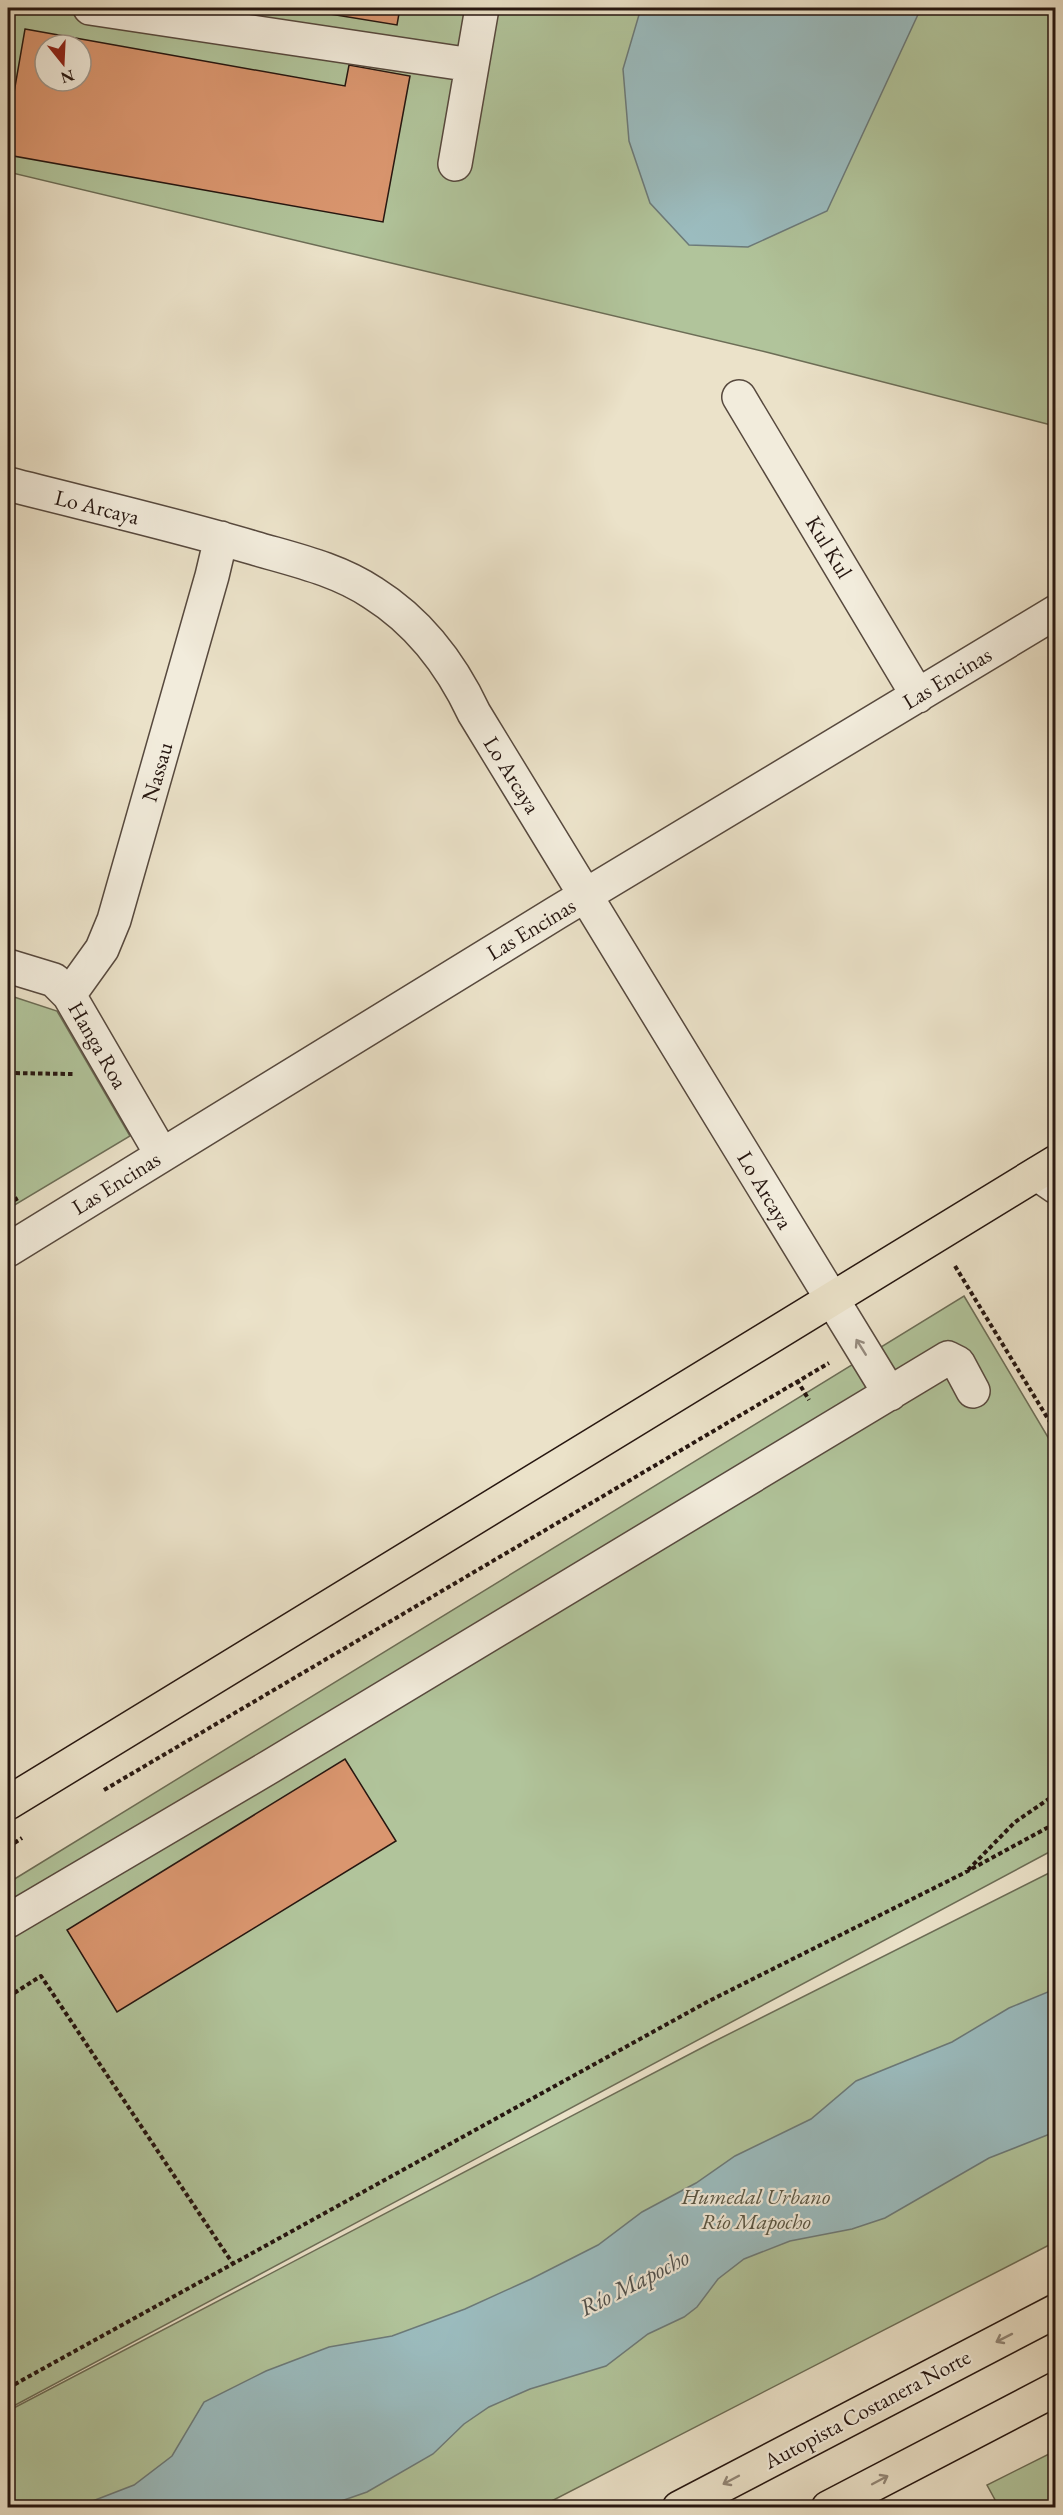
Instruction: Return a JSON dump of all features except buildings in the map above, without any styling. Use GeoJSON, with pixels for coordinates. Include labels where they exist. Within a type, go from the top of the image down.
{"type":"FeatureCollection","features":[{"type":"Feature","properties":{"kind":"main road"},"geometry":{"type":"LineString","coordinates":[[8,1803],[938,1235],[1049,1174]]}},
{"type":"Feature","properties":{"kind":"main road","name":"Autopista Costanera Norte"},"geometry":{"type":"LineString","coordinates":[[679,2508],[1056,2311]]}},
{"type":"Feature","properties":{"kind":"main road"},"geometry":{"type":"LineString","coordinates":[[828,2508],[1056,2389]]}},
{"type":"Feature","properties":{"kind":"street"},"geometry":{"type":"LineString","coordinates":[[90,8],[472,65]]}},
{"type":"Feature","properties":{"kind":"street"},"geometry":{"type":"LineString","coordinates":[[455,164],[482,8]]}},
{"type":"Feature","properties":{"kind":"street","name":"Kul Kul"},"geometry":{"type":"LineString","coordinates":[[739,397],[918,696]]}},
{"type":"Feature","properties":{"kind":"street","name":"Lo Arcaya"},"geometry":{"type":"LineString","coordinates":[[8,484],[221,538],[343,576],[373,592],[425,636],[461,685],[474,713],[890,1394]]}},
{"type":"Feature","properties":{"kind":"street","name":"Nassau"},"geometry":{"type":"LineString","coordinates":[[69,995],[102,949],[114,920],[221,538]]}},
{"type":"Feature","properties":{"kind":"street","name":"Las Encinas"},"geometry":{"type":"LineString","coordinates":[[8,1250],[1056,612]]}},
{"type":"Feature","properties":{"kind":"street","name":"Hanga Roa"},"geometry":{"type":"LineString","coordinates":[[8,966],[54,980],[69,995],[162,1155]]}},
{"type":"Feature","properties":{"kind":"street"},"geometry":{"type":"LineString","coordinates":[[8,1921],[948,1358],[958,1363],[973,1391]]}},
{"type":"Feature","properties":{"kind":"path"},"geometry":{"type":"LineString","coordinates":[[8,1073],[116,1075]]}},
{"type":"Feature","properties":{"kind":"path"},"geometry":{"type":"LineString","coordinates":[[8,1106],[11,1123],[8,1130]]}},
{"type":"Feature","properties":{"kind":"path"},"geometry":{"type":"LineString","coordinates":[[938,1235],[1056,1432]]}},
{"type":"Feature","properties":{"kind":"path"},"geometry":{"type":"LineString","coordinates":[[100,1792],[860,1345]]}},
{"type":"Feature","properties":{"kind":"path"},"geometry":{"type":"LineString","coordinates":[[964,1873],[1015,1822],[1056,1794]]}},
{"type":"Feature","properties":{"kind":"path"},"geometry":{"type":"LineString","coordinates":[[8,2388],[707,2002],[964,1873],[1056,1823]]}},
{"type":"Feature","properties":{"kind":"path"},"geometry":{"type":"LineString","coordinates":[[8,1847],[28,1834]]}},
{"type":"Feature","properties":{"kind":"path"},"geometry":{"type":"LineString","coordinates":[[8,1997],[41,1976],[233,2264]]}},
{"type":"Feature","properties":{"kind":"green space"},"geometry":{"type":"Polygon","coordinates":[[[8,8],[1055,8],[1055,426],[770,353],[8,172],[8,8]]]}},
{"type":"Feature","properties":{"kind":"green space"},"geometry":{"type":"Polygon","coordinates":[[[8,995],[57,1011],[130,1136],[8,1209],[8,995]]]}},
{"type":"Feature","properties":{"kind":"green space"},"geometry":{"type":"Polygon","coordinates":[[[964,1296],[1055,1449],[1055,1849],[8,2409],[8,1883],[964,1296]]]}},
{"type":"Feature","properties":{"kind":"green space","name":"Humedal Urbano Río Mapocho"},"geometry":{"type":"Polygon","coordinates":[[[1055,1870],[1055,2242],[540,2507],[8,2508],[8,2411],[711,2043],[1055,1870]]]}},
{"type":"Feature","properties":{"kind":"green space"},"geometry":{"type":"Polygon","coordinates":[[[1055,2451],[1055,2507],[999,2507],[987,2485],[1055,2451]]]}},
{"type":"Feature","properties":{"kind":"water"},"geometry":{"type":"Polygon","coordinates":[[[641,8],[921,8],[827,211],[748,247],[689,245],[650,203],[629,141],[623,69],[641,8]]]}},
{"type":"Feature","properties":{"kind":"water","name":"Río Mapocho"},"geometry":{"type":"Polygon","coordinates":[[[1055,1989],[1055,2132],[989,2158],[885,2218],[852,2229],[790,2241],[744,2259],[718,2279],[697,2307],[684,2317],[648,2334],[606,2366],[530,2389],[489,2407],[464,2424],[433,2454],[367,2492],[321,2508],[77,2507],[134,2485],[172,2456],[204,2402],[266,2371],[329,2347],[392,2336],[465,2309],[531,2279],[598,2245],[642,2212],[696,2183],[735,2156],[811,2119],[856,2081],[952,2042],[1009,2008],[1055,1989]]]}}]}
